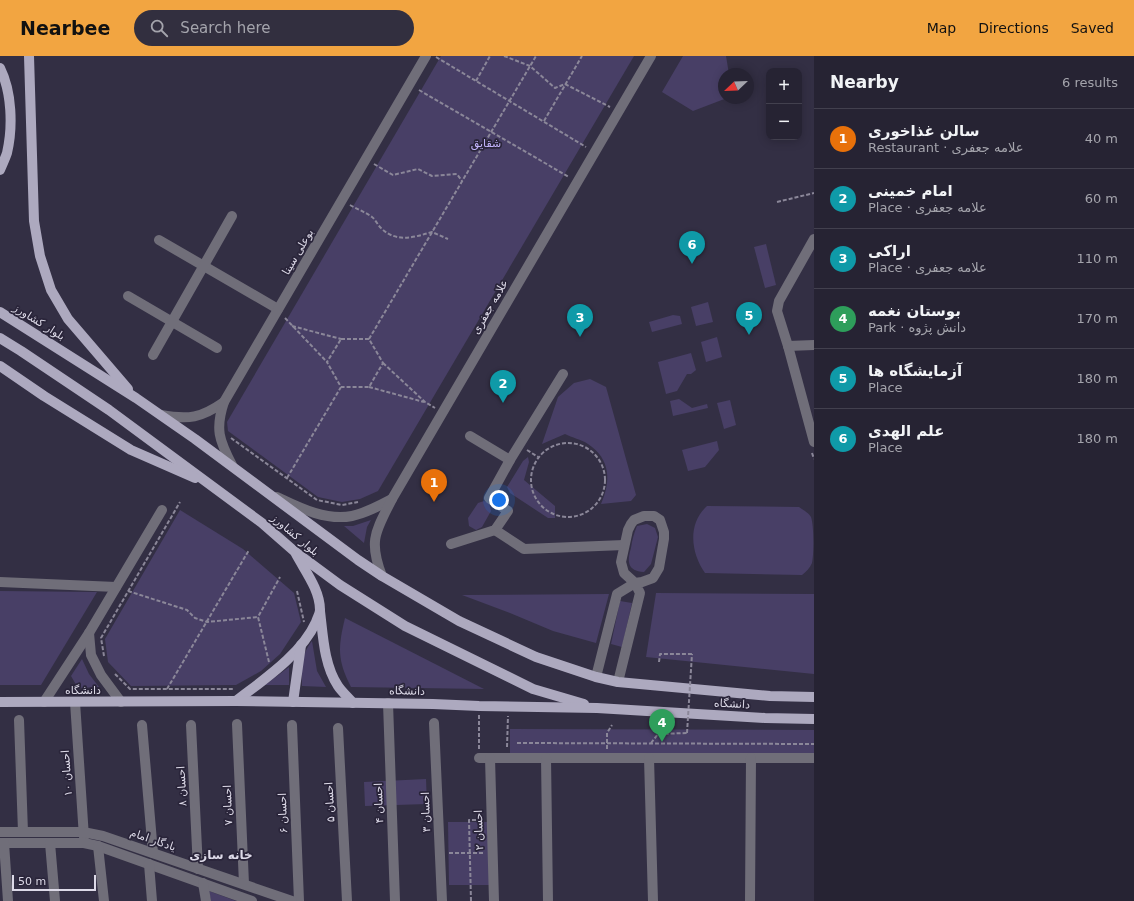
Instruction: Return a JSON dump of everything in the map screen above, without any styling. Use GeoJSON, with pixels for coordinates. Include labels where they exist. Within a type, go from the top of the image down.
{"type":"FeatureCollection","features":[{"type":"Feature","properties":{"kind":"main road"},"geometry":{"type":"LineString","coordinates":[[29,56],[34,221],[42,263],[51,290],[68,319],[136,398]]}},
{"type":"Feature","properties":{"kind":"main road"},"geometry":{"type":"LineString","coordinates":[[0,68],[5,78],[10,103],[10,126],[7,153],[0,170]]}},
{"type":"Feature","properties":{"kind":"main road","name":"بلوار کشاورز"},"geometry":{"type":"LineString","coordinates":[[0,312],[161,415],[232,465],[358,560],[382,576],[459,621],[536,657],[596,677]]}},
{"type":"Feature","properties":{"kind":"main road","name":"بلوار کشاورز"},"geometry":{"type":"LineString","coordinates":[[0,338],[109,410],[212,485],[340,585],[404,626],[533,689],[597,708]]}},
{"type":"Feature","properties":{"kind":"main road"},"geometry":{"type":"LineString","coordinates":[[0,366],[44,396],[130,450],[212,485]]}},
{"type":"Feature","properties":{"kind":"main road"},"geometry":{"type":"LineString","coordinates":[[294,550],[313,584],[320,611],[323,639],[332,672],[338,686],[353,703]]}},
{"type":"Feature","properties":{"kind":"main road"},"geometry":{"type":"LineString","coordinates":[[236,702],[275,670],[301,646],[312,629],[320,611]]}},
{"type":"Feature","properties":{"kind":"main road"},"geometry":{"type":"LineString","coordinates":[[293,702],[301,646]]}},
{"type":"Feature","properties":{"kind":"main road","name":"دانشگاه"},"geometry":{"type":"LineString","coordinates":[[596,677],[618,682],[770,696],[814,697]]}},
{"type":"Feature","properties":{"kind":"main road","name":"دانشگاه"},"geometry":{"type":"LineString","coordinates":[[0,702],[388,703],[597,708],[765,718],[814,718]]}},
{"type":"Feature","properties":{"kind":"street","name":"علامه جعفری"},"geometry":{"type":"LineString","coordinates":[[382,576],[376,560],[374,544],[376,530],[392,499],[650,56]]}},
{"type":"Feature","properties":{"kind":"street","name":"بوعلی سینا"},"geometry":{"type":"LineString","coordinates":[[232,465],[222,446],[218,430],[219,416],[224,402],[366,160],[422,58]]}},
{"type":"Feature","properties":{"kind":"street"},"geometry":{"type":"LineString","coordinates":[[153,354],[232,216]]}},
{"type":"Feature","properties":{"kind":"street"},"geometry":{"type":"LineString","coordinates":[[814,239],[779,301],[777,311],[814,442]]}},
{"type":"Feature","properties":{"kind":"street"},"geometry":{"type":"LineString","coordinates":[[159,240],[278,309]]}},
{"type":"Feature","properties":{"kind":"street"},"geometry":{"type":"LineString","coordinates":[[128,296],[217,348]]}},
{"type":"Feature","properties":{"kind":"street"},"geometry":{"type":"LineString","coordinates":[[788,346],[814,345]]}},
{"type":"Feature","properties":{"kind":"street"},"geometry":{"type":"LineString","coordinates":[[451,544],[495,530],[508,511],[489,498],[510,460],[563,374]]}},
{"type":"Feature","properties":{"kind":"street"},"geometry":{"type":"LineString","coordinates":[[161,415],[182,418],[198,416],[211,411],[224,402]]}},
{"type":"Feature","properties":{"kind":"street"},"geometry":{"type":"LineString","coordinates":[[470,436],[510,460]]}},
{"type":"Feature","properties":{"kind":"street"},"geometry":{"type":"LineString","coordinates":[[270,494],[313,513],[331,516],[351,516],[371,510],[392,499]]}},
{"type":"Feature","properties":{"kind":"street"},"geometry":{"type":"LineString","coordinates":[[44,702],[89,633],[162,510]]}},
{"type":"Feature","properties":{"kind":"street"},"geometry":{"type":"LineString","coordinates":[[596,677],[617,594],[635,583],[653,578],[659,568],[664,539],[663,526],[660,520],[654,516],[647,515],[634,520],[628,530],[624,546],[621,562],[624,573],[635,583],[640,593],[618,682]]}},
{"type":"Feature","properties":{"kind":"street"},"geometry":{"type":"LineString","coordinates":[[495,530],[524,549],[624,546]]}},
{"type":"Feature","properties":{"kind":"street"},"geometry":{"type":"LineString","coordinates":[[0,582],[116,586]]}},
{"type":"Feature","properties":{"kind":"street"},"geometry":{"type":"LineString","coordinates":[[89,633],[91,655],[100,675],[121,702]]}},
{"type":"Feature","properties":{"kind":"street","name":"احسان ۱۰"},"geometry":{"type":"LineString","coordinates":[[75,702],[84,843]]}},
{"type":"Feature","properties":{"kind":"street","name":"احسان ۴"},"geometry":{"type":"LineString","coordinates":[[388,703],[395,901]]}},
{"type":"Feature","properties":{"kind":"street"},"geometry":{"type":"LineString","coordinates":[[19,720],[23,832]]}},
{"type":"Feature","properties":{"kind":"street","name":"احسان ۳"},"geometry":{"type":"LineString","coordinates":[[434,722],[442,901]]}},
{"type":"Feature","properties":{"kind":"street"},"geometry":{"type":"LineString","coordinates":[[142,724],[153,853]]}},
{"type":"Feature","properties":{"kind":"street","name":"احسان ۸"},"geometry":{"type":"LineString","coordinates":[[191,724],[198,869]]}},
{"type":"Feature","properties":{"kind":"street","name":"احسان ۷"},"geometry":{"type":"LineString","coordinates":[[237,724],[244,884]]}},
{"type":"Feature","properties":{"kind":"street","name":"احسان ۶"},"geometry":{"type":"LineString","coordinates":[[292,725],[299,901]]}},
{"type":"Feature","properties":{"kind":"street","name":"احسان ۵"},"geometry":{"type":"LineString","coordinates":[[338,728],[347,901]]}},
{"type":"Feature","properties":{"kind":"street"},"geometry":{"type":"LineString","coordinates":[[484,758],[814,758]]}},
{"type":"Feature","properties":{"kind":"street","name":"احسان ۲"},"geometry":{"type":"LineString","coordinates":[[484,758],[492,853],[494,901]]}},
{"type":"Feature","properties":{"kind":"street"},"geometry":{"type":"LineString","coordinates":[[546,758],[548,901]]}},
{"type":"Feature","properties":{"kind":"street"},"geometry":{"type":"LineString","coordinates":[[649,758],[654,901]]}},
{"type":"Feature","properties":{"kind":"street"},"geometry":{"type":"LineString","coordinates":[[750,901],[751,758]]}},
{"type":"Feature","properties":{"kind":"street","name":"یادگار امام"},"geometry":{"type":"LineString","coordinates":[[0,832],[83,832],[103,836],[292,901]]}},
{"type":"Feature","properties":{"kind":"street"},"geometry":{"type":"LineString","coordinates":[[8,901],[2,843],[84,843],[98,846],[252,901]]}},
{"type":"Feature","properties":{"kind":"street"},"geometry":{"type":"LineString","coordinates":[[50,843],[55,901]]}},
{"type":"Feature","properties":{"kind":"street"},"geometry":{"type":"LineString","coordinates":[[98,846],[104,901]]}},
{"type":"Feature","properties":{"kind":"street"},"geometry":{"type":"LineString","coordinates":[[149,864],[152,901]]}},
{"type":"Feature","properties":{"kind":"street"},"geometry":{"type":"LineString","coordinates":[[203,883],[206,901]]}},
{"type":"Feature","properties":{"kind":"path"},"geometry":{"type":"LineString","coordinates":[[434,56],[594,151]]}},
{"type":"Feature","properties":{"kind":"path"},"geometry":{"type":"LineString","coordinates":[[476,81],[490,56]]}},
{"type":"Feature","properties":{"kind":"path"},"geometry":{"type":"LineString","coordinates":[[504,56],[530,66],[555,88],[565,84],[618,111]]}},
{"type":"Feature","properties":{"kind":"path"},"geometry":{"type":"LineString","coordinates":[[369,339],[536,56]]}},
{"type":"Feature","properties":{"kind":"path"},"geometry":{"type":"LineString","coordinates":[[544,121],[582,56]]}},
{"type":"Feature","properties":{"kind":"path"},"geometry":{"type":"LineString","coordinates":[[409,84],[577,182]]}},
{"type":"Feature","properties":{"kind":"path"},"geometry":{"type":"LineString","coordinates":[[366,160],[393,175],[418,169],[432,176],[457,174],[462,181]]}},
{"type":"Feature","properties":{"kind":"path"},"geometry":{"type":"LineString","coordinates":[[777,202],[814,193]]}},
{"type":"Feature","properties":{"kind":"path"},"geometry":{"type":"LineString","coordinates":[[342,200],[374,218],[381,228],[388,234],[401,238],[414,238],[432,232],[448,239]]}},
{"type":"Feature","properties":{"kind":"path"},"geometry":{"type":"LineString","coordinates":[[341,387],[327,362],[291,325],[341,339],[369,339]]}},
{"type":"Feature","properties":{"kind":"path"},"geometry":{"type":"LineString","coordinates":[[327,362],[341,339]]}},
{"type":"Feature","properties":{"kind":"path"},"geometry":{"type":"LineString","coordinates":[[341,387],[369,387],[425,402],[382,363],[369,339]]}},
{"type":"Feature","properties":{"kind":"path"},"geometry":{"type":"LineString","coordinates":[[369,387],[382,363]]}},
{"type":"Feature","properties":{"kind":"path"},"geometry":{"type":"LineString","coordinates":[[287,478],[341,387]]}},
{"type":"Feature","properties":{"kind":"path"},"geometry":{"type":"LineString","coordinates":[[231,437],[317,500],[342,505],[361,502]]}},
{"type":"Feature","properties":{"kind":"path"},"geometry":{"type":"LineString","coordinates":[[559,443],[572,443],[584,446],[594,454],[602,465],[605,477],[604,489],[599,500],[591,509],[570,517],[558,516],[547,511],[538,503],[530,481],[532,468],[538,457],[548,448],[559,443]]}},
{"type":"Feature","properties":{"kind":"path"},"geometry":{"type":"LineString","coordinates":[[104,657],[102,638],[180,502]]}},
{"type":"Feature","properties":{"kind":"path"},"geometry":{"type":"LineString","coordinates":[[168,689],[249,550]]}},
{"type":"Feature","properties":{"kind":"path"},"geometry":{"type":"LineString","coordinates":[[271,667],[258,618],[280,576]]}},
{"type":"Feature","properties":{"kind":"path"},"geometry":{"type":"LineString","coordinates":[[116,586],[188,610],[195,618],[207,622],[258,618]]}},
{"type":"Feature","properties":{"kind":"path"},"geometry":{"type":"LineString","coordinates":[[297,591],[304,623]]}},
{"type":"Feature","properties":{"kind":"path"},"geometry":{"type":"LineString","coordinates":[[651,744],[658,734],[687,733],[692,654],[660,654],[659,662]]}},
{"type":"Feature","properties":{"kind":"path"},"geometry":{"type":"LineString","coordinates":[[115,674],[130,690],[236,689]]}},
{"type":"Feature","properties":{"kind":"path"},"geometry":{"type":"LineString","coordinates":[[479,706],[484,758]]}},
{"type":"Feature","properties":{"kind":"path"},"geometry":{"type":"LineString","coordinates":[[507,758],[508,707]]}},
{"type":"Feature","properties":{"kind":"path"},"geometry":{"type":"LineString","coordinates":[[607,758],[607,732],[612,725]]}},
{"type":"Feature","properties":{"kind":"path"},"geometry":{"type":"LineString","coordinates":[[517,743],[814,744]]}},
{"type":"Feature","properties":{"kind":"path"},"geometry":{"type":"LineString","coordinates":[[471,901],[469,820],[482,820]]}},
{"type":"Feature","properties":{"kind":"path"},"geometry":{"type":"LineString","coordinates":[[439,853],[492,853]]}},
{"type":"Feature","properties":{"kind":"green space","name":"شقایق"},"geometry":{"type":"Polygon","coordinates":[[[441,56],[634,56],[378,491],[360,499],[342,502],[318,497],[228,431],[227,422],[441,56]]]}},
{"type":"Feature","properties":{"kind":"green space"},"geometry":{"type":"Polygon","coordinates":[[[683,56],[726,56],[728,68],[718,68],[718,101],[693,111],[662,92],[683,56]]]}},
{"type":"Feature","properties":{"kind":"green space"},"geometry":{"type":"Polygon","coordinates":[[[766,244],[776,285],[765,288],[754,247],[766,244]]]}},
{"type":"Feature","properties":{"kind":"green space"},"geometry":{"type":"Polygon","coordinates":[[[708,302],[713,322],[696,326],[691,307],[708,302]]]}},
{"type":"Feature","properties":{"kind":"green space"},"geometry":{"type":"Polygon","coordinates":[[[673,315],[680,316],[682,324],[652,332],[649,322],[673,315]]]}},
{"type":"Feature","properties":{"kind":"green space"},"geometry":{"type":"Polygon","coordinates":[[[717,337],[722,357],[706,362],[701,342],[717,337]]]}},
{"type":"Feature","properties":{"kind":"green space"},"geometry":{"type":"Polygon","coordinates":[[[691,353],[696,370],[691,374],[687,374],[677,391],[666,394],[658,362],[691,353]]]}},
{"type":"Feature","properties":{"kind":"green space"},"geometry":{"type":"Polygon","coordinates":[[[590,379],[606,387],[636,495],[631,501],[601,504],[606,487],[607,471],[601,457],[596,450],[588,444],[565,434],[542,444],[558,397],[574,383],[590,379]]]}},
{"type":"Feature","properties":{"kind":"green space"},"geometry":{"type":"Polygon","coordinates":[[[679,399],[692,408],[707,404],[708,408],[673,416],[670,401],[679,399]]]}},
{"type":"Feature","properties":{"kind":"green space"},"geometry":{"type":"Polygon","coordinates":[[[730,400],[736,425],[724,429],[717,403],[730,400]]]}},
{"type":"Feature","properties":{"kind":"green space"},"geometry":{"type":"Polygon","coordinates":[[[717,441],[719,450],[705,467],[688,471],[682,450],[717,441]]]}},
{"type":"Feature","properties":{"kind":"green space"},"geometry":{"type":"Polygon","coordinates":[[[528,457],[529,462],[524,480],[555,506],[555,518],[548,518],[510,493],[507,487],[523,461],[528,457]]]}},
{"type":"Feature","properties":{"kind":"green space"},"geometry":{"type":"Polygon","coordinates":[[[484,501],[489,503],[491,511],[482,527],[476,530],[469,526],[468,518],[478,503],[484,501]]]}},
{"type":"Feature","properties":{"kind":"green space"},"geometry":{"type":"Polygon","coordinates":[[[707,506],[799,507],[809,514],[812,521],[813,559],[808,570],[802,575],[705,573],[697,557],[693,539],[696,521],[707,506]]]}},
{"type":"Feature","properties":{"kind":"green space"},"geometry":{"type":"Polygon","coordinates":[[[180,510],[243,549],[294,593],[301,622],[280,654],[261,671],[236,685],[131,686],[108,662],[105,639],[180,510]]]}},
{"type":"Feature","properties":{"kind":"green space"},"geometry":{"type":"Polygon","coordinates":[[[371,520],[367,527],[364,543],[344,526],[353,526],[371,520]]]}},
{"type":"Feature","properties":{"kind":"green space"},"geometry":{"type":"Polygon","coordinates":[[[647,524],[655,528],[658,537],[651,564],[644,572],[634,570],[631,567],[629,557],[637,526],[647,524]]]}},
{"type":"Feature","properties":{"kind":"green space"},"geometry":{"type":"Polygon","coordinates":[[[0,591],[97,592],[41,685],[0,685],[0,591]]]}},
{"type":"Feature","properties":{"kind":"green space"},"geometry":{"type":"Polygon","coordinates":[[[656,593],[814,594],[814,674],[646,657],[656,593]]]}},
{"type":"Feature","properties":{"kind":"green space"},"geometry":{"type":"Polygon","coordinates":[[[609,594],[596,643],[553,631],[462,595],[609,594]]]}},
{"type":"Feature","properties":{"kind":"green space"},"geometry":{"type":"Polygon","coordinates":[[[620,601],[632,603],[622,647],[611,644],[620,601]]]}},
{"type":"Feature","properties":{"kind":"green space"},"geometry":{"type":"Polygon","coordinates":[[[345,618],[484,689],[351,687],[343,669],[340,653],[341,637],[345,618]]]}},
{"type":"Feature","properties":{"kind":"green space"},"geometry":{"type":"Polygon","coordinates":[[[312,641],[317,671],[326,687],[302,686],[302,668],[305,652],[312,641]]]}},
{"type":"Feature","properties":{"kind":"green space"},"geometry":{"type":"Polygon","coordinates":[[[82,659],[89,674],[99,687],[78,688],[71,676],[82,659]]]}},
{"type":"Feature","properties":{"kind":"green space"},"geometry":{"type":"Polygon","coordinates":[[[289,667],[289,685],[265,685],[289,667]]]}},
{"type":"Feature","properties":{"kind":"green space"},"geometry":{"type":"Polygon","coordinates":[[[510,729],[814,730],[814,755],[510,754],[510,729]]]}},
{"type":"Feature","properties":{"kind":"green space"},"geometry":{"type":"Polygon","coordinates":[[[426,779],[427,804],[365,806],[364,782],[426,779]]]}},
{"type":"Feature","properties":{"kind":"green space"},"geometry":{"type":"Polygon","coordinates":[[[448,822],[489,822],[489,885],[449,885],[448,822]]]}},
{"type":"Feature","properties":{"kind":"green space"},"geometry":{"type":"Polygon","coordinates":[[[209,891],[236,901],[211,901],[209,891]]]}},
{"type":"Feature","properties":{"kind":"place","name":"علم الهدی"},"geometry":{"type":"Point","coordinates":[692,264]}},
{"type":"Feature","properties":{"kind":"place","name":"آزمایشگاه ها"},"geometry":{"type":"Point","coordinates":[749,335]}},
{"type":"Feature","properties":{"kind":"place","name":"اراکی"},"geometry":{"type":"Point","coordinates":[580,337]}},
{"type":"Feature","properties":{"kind":"place","name":"امام خمینی"},"geometry":{"type":"Point","coordinates":[503,403]}},
{"type":"Feature","properties":{"kind":"place","name":"سالن غذاخوری"},"geometry":{"type":"Point","coordinates":[434,502]}},
{"type":"Feature","properties":{"kind":"place","name":"بوستان نغمه"},"geometry":{"type":"Point","coordinates":[662,742]}},
{"type":"Feature","properties":{"kind":"district","name":"خانه سازی"},"geometry":{"type":"Point","coordinates":[221,855]}}]}
